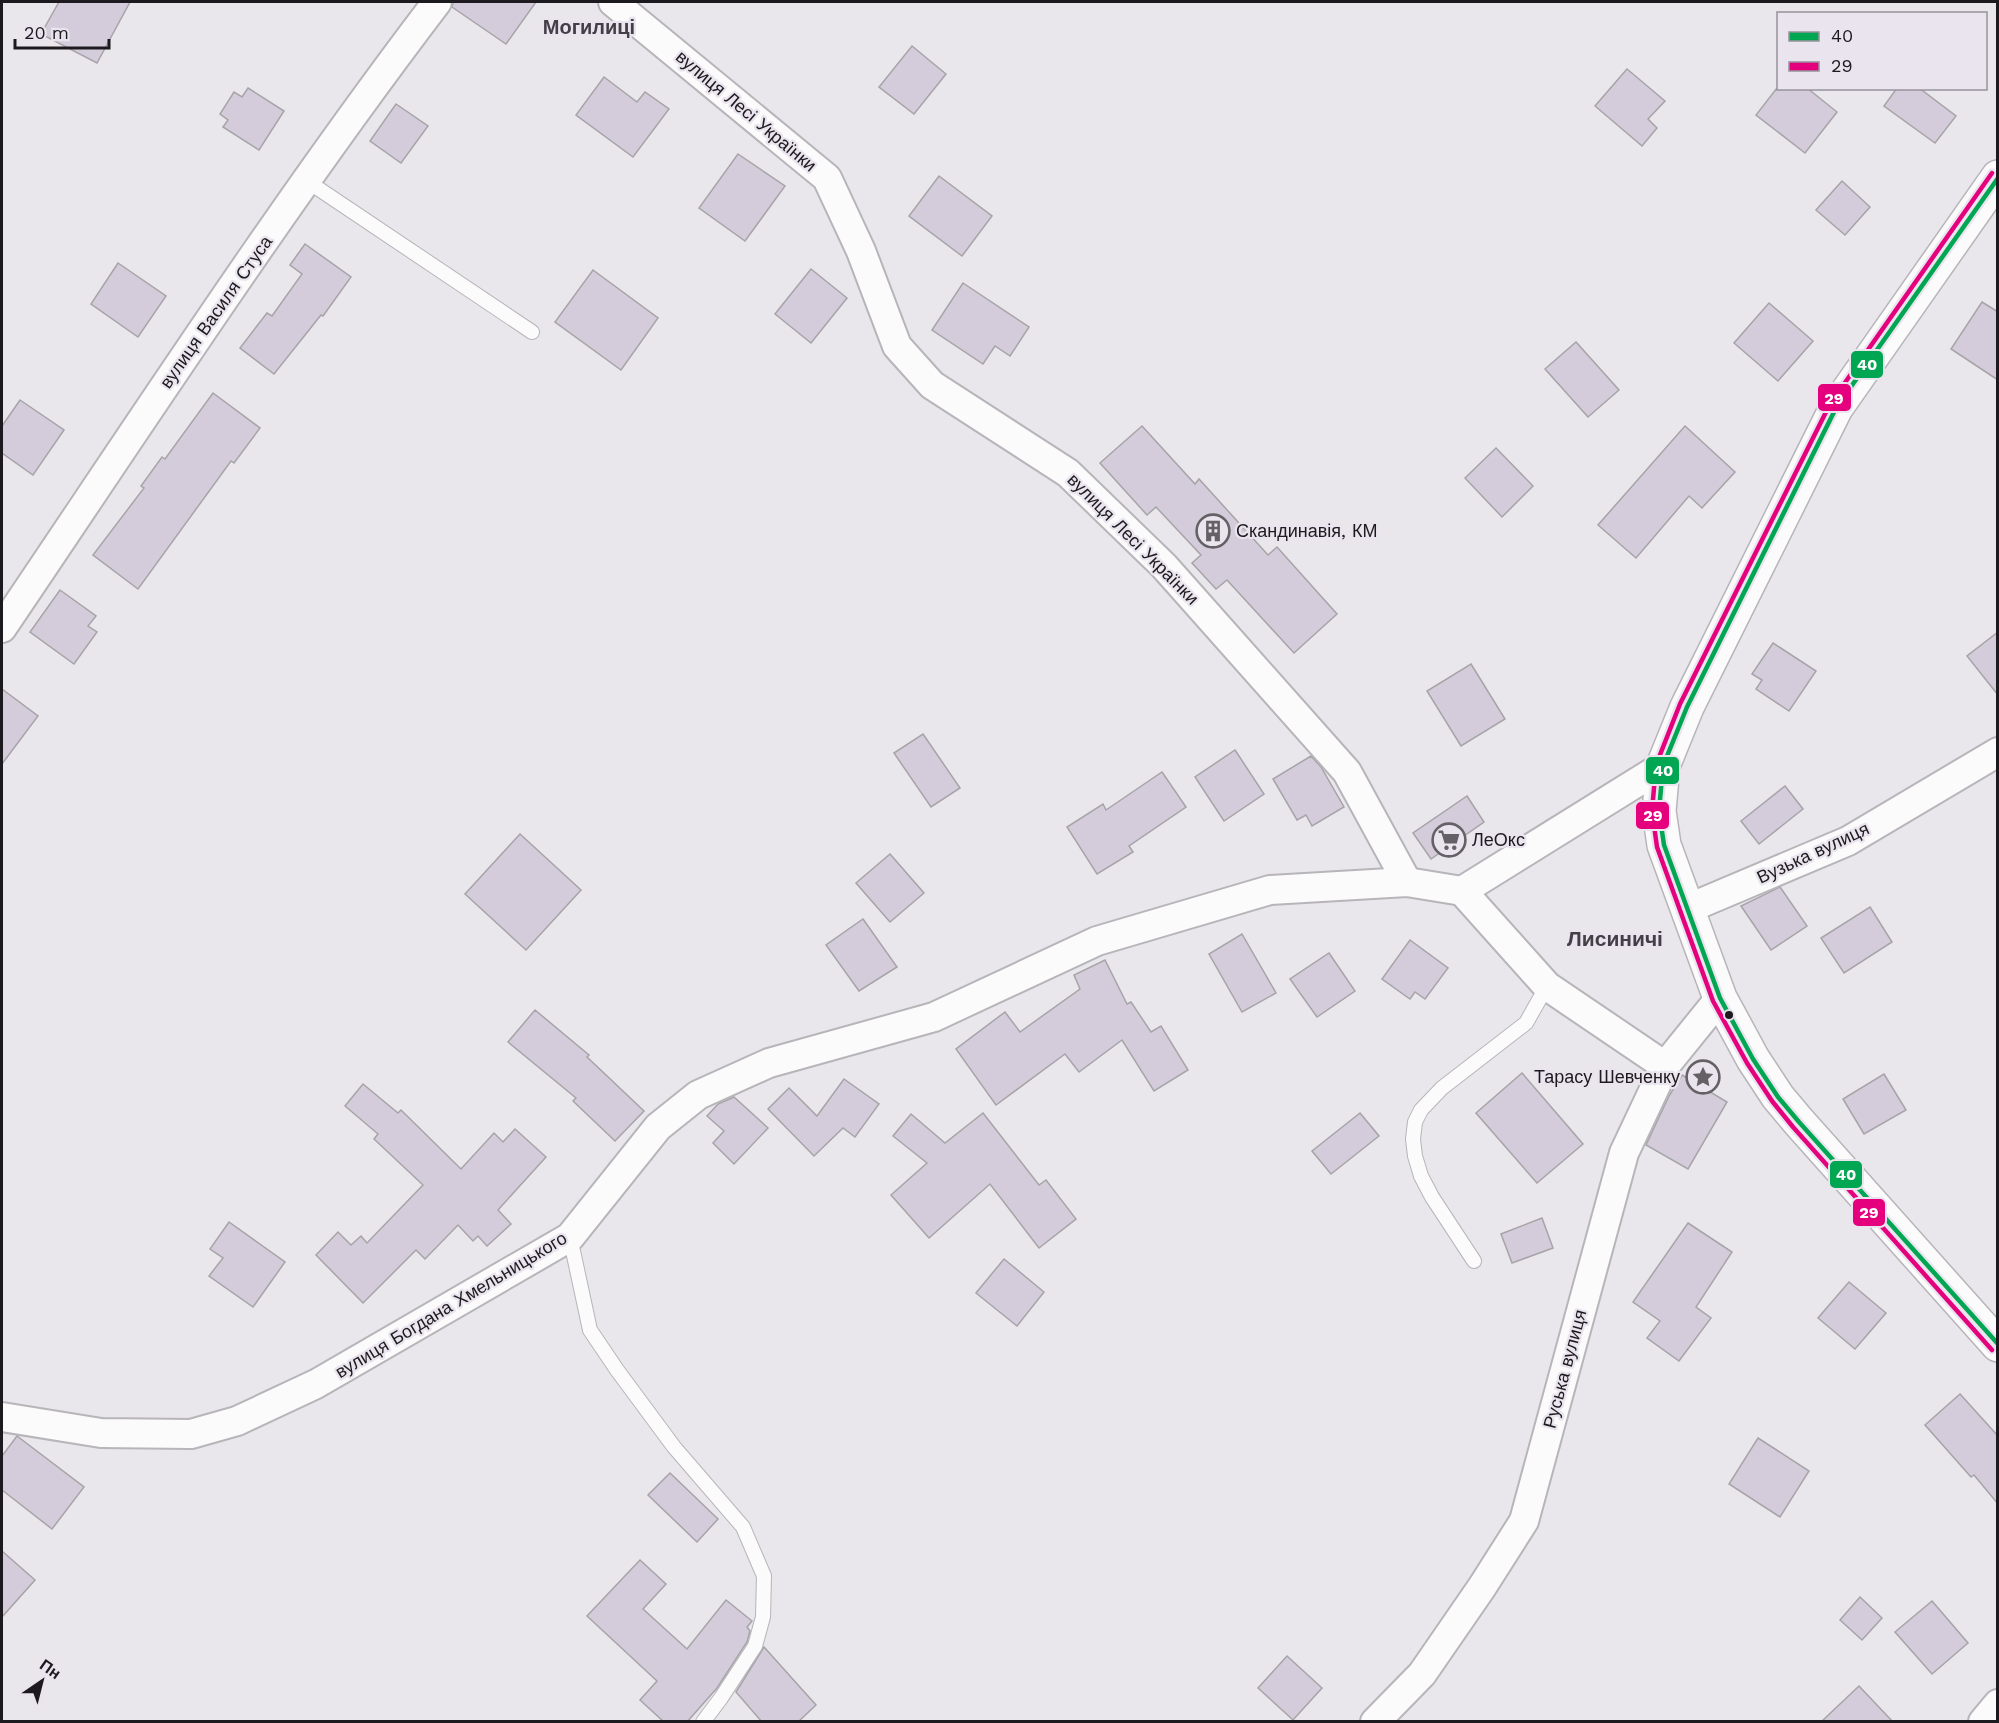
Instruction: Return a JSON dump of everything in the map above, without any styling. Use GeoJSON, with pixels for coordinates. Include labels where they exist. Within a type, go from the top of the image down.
{"type":"FeatureCollection","features":[{"type":"Feature","properties":{"kind":"main road"},"geometry":{"type":"LineString","coordinates":[[1994,188],[1836,408],[1687,707],[1663,766],[1659,811],[1664,845],[1720,998],[1753,1059],[1778,1097],[1998,1345]]}},
{"type":"Feature","properties":{"kind":"street","name":"вулиця Василя Стуса"},"geometry":{"type":"LineString","coordinates":[[2,628],[177,368],[390,63],[437,2]]}},
{"type":"Feature","properties":{"kind":"street","name":"вулиця Лесі Українки"},"geometry":{"type":"LineString","coordinates":[[614,2],[827,178],[861,251],[897,346],[932,385],[1068,473],[1164,566],[1347,772],[1407,882]]}},
{"type":"Feature","properties":{"kind":"street","name":"Вузька вулиця"},"geometry":{"type":"LineString","coordinates":[[1687,909],[1848,841],[1998,752]]}},
{"type":"Feature","properties":{"kind":"street"},"geometry":{"type":"LineString","coordinates":[[1663,766],[1462,891],[1547,987],[1665,1066]]}},
{"type":"Feature","properties":{"kind":"street","name":"вулиця Богдана Хмельницького"},"geometry":{"type":"LineString","coordinates":[[2,1417],[101,1434],[191,1434],[237,1421],[316,1384],[570,1237],[658,1127],[698,1095],[769,1063],[933,1017],[1097,941],[1270,890],[1407,882],[1462,891]]}},
{"type":"Feature","properties":{"kind":"street","name":"Руська вулиця"},"geometry":{"type":"LineString","coordinates":[[1375,1722],[1422,1674],[1524,1521],[1624,1153],[1665,1066],[1720,998]]}},
{"type":"Feature","properties":{"kind":"street"},"geometry":{"type":"LineString","coordinates":[[1983,1722],[1998,1704]]}},
{"type":"Feature","properties":{"kind":"lane"},"geometry":{"type":"LineString","coordinates":[[307,181],[532,332]]}},
{"type":"Feature","properties":{"kind":"lane"},"geometry":{"type":"LineString","coordinates":[[1474,1261],[1421,1176],[1414,1147],[1415,1122],[1421,1110],[1442,1088],[1526,1023],[1547,987]]}},
{"type":"Feature","properties":{"kind":"lane"},"geometry":{"type":"LineString","coordinates":[[570,1237],[590,1330],[617,1371],[674,1447],[743,1527],[764,1576],[763,1617],[755,1646],[703,1722]]}},
{"type":"Feature","properties":{"kind":"building"},"geometry":{"type":"Polygon","coordinates":[[[59,2],[130,2],[97,63],[41,34],[59,2]]]}},
{"type":"Feature","properties":{"kind":"building"},"geometry":{"type":"Polygon","coordinates":[[[453,2],[536,2],[506,44],[452,7],[453,2]]]}},
{"type":"Feature","properties":{"kind":"building"},"geometry":{"type":"Polygon","coordinates":[[[912,46],[946,74],[914,114],[879,87],[912,46]]]}},
{"type":"Feature","properties":{"kind":"building"},"geometry":{"type":"Polygon","coordinates":[[[1627,69],[1665,101],[1648,119],[1657,128],[1642,146],[1595,106],[1627,69]]]}},
{"type":"Feature","properties":{"kind":"building"},"geometry":{"type":"Polygon","coordinates":[[[604,77],[637,102],[645,92],[669,109],[633,157],[576,115],[604,77]]]}},
{"type":"Feature","properties":{"kind":"building"},"geometry":{"type":"Polygon","coordinates":[[[248,88],[284,111],[259,150],[223,127],[228,120],[220,114],[234,92],[242,97],[248,88]]]}},
{"type":"Feature","properties":{"kind":"building"},"geometry":{"type":"Polygon","coordinates":[[[1777,88],[1777,90],[1810,90],[1837,112],[1805,153],[1756,115],[1777,88]]]}},
{"type":"Feature","properties":{"kind":"building"},"geometry":{"type":"Polygon","coordinates":[[[1896,90],[1922,90],[1956,116],[1935,143],[1884,106],[1896,90]]]}},
{"type":"Feature","properties":{"kind":"building"},"geometry":{"type":"Polygon","coordinates":[[[396,104],[428,126],[401,163],[370,141],[396,104]]]}},
{"type":"Feature","properties":{"kind":"building"},"geometry":{"type":"Polygon","coordinates":[[[738,154],[785,186],[745,241],[699,208],[738,154]]]}},
{"type":"Feature","properties":{"kind":"building"},"geometry":{"type":"Polygon","coordinates":[[[939,176],[992,216],[962,256],[909,216],[939,176]]]}},
{"type":"Feature","properties":{"kind":"building"},"geometry":{"type":"Polygon","coordinates":[[[1842,181],[1870,207],[1845,235],[1816,210],[1842,181]]]}},
{"type":"Feature","properties":{"kind":"building"},"geometry":{"type":"Polygon","coordinates":[[[305,244],[351,277],[323,316],[321,315],[274,374],[240,348],[267,313],[272,316],[302,274],[290,265],[305,244]]]}},
{"type":"Feature","properties":{"kind":"building"},"geometry":{"type":"Polygon","coordinates":[[[118,263],[166,296],[138,337],[91,304],[118,263]]]}},
{"type":"Feature","properties":{"kind":"building"},"geometry":{"type":"Polygon","coordinates":[[[811,269],[847,298],[811,343],[775,314],[811,269]]]}},
{"type":"Feature","properties":{"kind":"building"},"geometry":{"type":"Polygon","coordinates":[[[593,270],[658,318],[621,370],[555,322],[593,270]]]}},
{"type":"Feature","properties":{"kind":"building"},"geometry":{"type":"Polygon","coordinates":[[[963,283],[1029,327],[1010,356],[995,346],[983,364],[932,330],[963,283]]]}},
{"type":"Feature","properties":{"kind":"building"},"geometry":{"type":"Polygon","coordinates":[[[1982,302],[1998,312],[1998,380],[1951,349],[1982,302]]]}},
{"type":"Feature","properties":{"kind":"building"},"geometry":{"type":"Polygon","coordinates":[[[1769,303],[1813,341],[1778,381],[1734,343],[1769,303]]]}},
{"type":"Feature","properties":{"kind":"building"},"geometry":{"type":"Polygon","coordinates":[[[1576,342],[1619,390],[1588,417],[1545,369],[1576,342]]]}},
{"type":"Feature","properties":{"kind":"building"},"geometry":{"type":"Polygon","coordinates":[[[213,393],[260,428],[234,463],[231,461],[138,589],[93,555],[144,488],[141,486],[162,457],[165,459],[213,393]]]}},
{"type":"Feature","properties":{"kind":"building"},"geometry":{"type":"Polygon","coordinates":[[[20,400],[64,430],[33,475],[2,453],[2,426],[20,400]]]}},
{"type":"Feature","properties":{"kind":"building","name":"Скандинавія, КМ"},"geometry":{"type":"Polygon","coordinates":[[[1142,426],[1195,484],[1199,479],[1268,555],[1277,547],[1337,614],[1294,653],[1227,580],[1216,589],[1192,563],[1201,555],[1156,507],[1147,515],[1100,463],[1142,426]]]}},
{"type":"Feature","properties":{"kind":"building"},"geometry":{"type":"Polygon","coordinates":[[[1685,426],[1735,472],[1702,508],[1689,496],[1636,558],[1598,525],[1685,426]]]}},
{"type":"Feature","properties":{"kind":"building"},"geometry":{"type":"Polygon","coordinates":[[[1496,448],[1533,486],[1502,517],[1465,478],[1496,448]]]}},
{"type":"Feature","properties":{"kind":"building"},"geometry":{"type":"Polygon","coordinates":[[[60,590],[96,616],[88,626],[97,632],[74,664],[30,632],[60,590]]]}},
{"type":"Feature","properties":{"kind":"building"},"geometry":{"type":"Polygon","coordinates":[[[1998,632],[1998,695],[1967,656],[1998,632]]]}},
{"type":"Feature","properties":{"kind":"building"},"geometry":{"type":"Polygon","coordinates":[[[1773,643],[1816,671],[1789,711],[1756,689],[1762,680],[1752,674],[1773,643]]]}},
{"type":"Feature","properties":{"kind":"building"},"geometry":{"type":"Polygon","coordinates":[[[1471,664],[1505,719],[1461,746],[1427,691],[1471,664]]]}},
{"type":"Feature","properties":{"kind":"building"},"geometry":{"type":"Polygon","coordinates":[[[2,689],[38,716],[2,764],[2,689]]]}},
{"type":"Feature","properties":{"kind":"building"},"geometry":{"type":"Polygon","coordinates":[[[923,734],[960,788],[931,807],[894,753],[923,734]]]}},
{"type":"Feature","properties":{"kind":"building"},"geometry":{"type":"Polygon","coordinates":[[[1235,750],[1264,794],[1224,821],[1195,777],[1235,750]]]}},
{"type":"Feature","properties":{"kind":"building"},"geometry":{"type":"Polygon","coordinates":[[[1311,756],[1321,767],[1344,807],[1312,826],[1306,815],[1297,820],[1273,779],[1311,756]]]}},
{"type":"Feature","properties":{"kind":"building"},"geometry":{"type":"Polygon","coordinates":[[[1162,772],[1186,807],[1129,846],[1133,852],[1097,874],[1067,827],[1103,804],[1106,810],[1162,772]]]}},
{"type":"Feature","properties":{"kind":"building"},"geometry":{"type":"Polygon","coordinates":[[[1785,786],[1803,809],[1759,844],[1741,821],[1785,786]]]}},
{"type":"Feature","properties":{"kind":"building"},"geometry":{"type":"Polygon","coordinates":[[[1467,796],[1484,822],[1431,859],[1413,833],[1467,796]]]}},
{"type":"Feature","properties":{"kind":"building"},"geometry":{"type":"Polygon","coordinates":[[[520,834],[581,890],[526,950],[465,894],[520,834]]]}},
{"type":"Feature","properties":{"kind":"building"},"geometry":{"type":"Polygon","coordinates":[[[890,854],[924,893],[890,922],[856,883],[890,854]]]}},
{"type":"Feature","properties":{"kind":"building"},"geometry":{"type":"Polygon","coordinates":[[[1780,887],[1807,926],[1771,950],[1741,906],[1780,887]]]}},
{"type":"Feature","properties":{"kind":"building"},"geometry":{"type":"Polygon","coordinates":[[[1870,907],[1892,942],[1844,973],[1821,938],[1870,907]]]}},
{"type":"Feature","properties":{"kind":"building"},"geometry":{"type":"Polygon","coordinates":[[[863,919],[897,967],[859,991],[826,945],[863,919]]]}},
{"type":"Feature","properties":{"kind":"building"},"geometry":{"type":"Polygon","coordinates":[[[1242,934],[1276,993],[1242,1012],[1209,954],[1242,934]]]}},
{"type":"Feature","properties":{"kind":"building"},"geometry":{"type":"Polygon","coordinates":[[[1410,940],[1448,968],[1425,999],[1415,992],[1410,999],[1382,979],[1410,940]]]}},
{"type":"Feature","properties":{"kind":"building"},"geometry":{"type":"Polygon","coordinates":[[[1329,953],[1355,991],[1317,1017],[1290,979],[1329,953]]]}},
{"type":"Feature","properties":{"kind":"building"},"geometry":{"type":"Polygon","coordinates":[[[1105,960],[1127,1004],[1131,1002],[1151,1032],[1161,1026],[1188,1070],[1154,1091],[1122,1040],[1079,1072],[1065,1054],[996,1105],[956,1049],[1005,1012],[1020,1032],[1080,989],[1074,975],[1105,960]]]}},
{"type":"Feature","properties":{"kind":"building"},"geometry":{"type":"Polygon","coordinates":[[[535,1010],[589,1055],[587,1057],[644,1111],[615,1141],[573,1101],[576,1098],[508,1042],[535,1010]]]}},
{"type":"Feature","properties":{"kind":"building"},"geometry":{"type":"Polygon","coordinates":[[[1522,1073],[1583,1144],[1537,1183],[1476,1113],[1522,1073]]]}},
{"type":"Feature","properties":{"kind":"building"},"geometry":{"type":"Polygon","coordinates":[[[1884,1074],[1906,1110],[1864,1134],[1843,1099],[1884,1074]]]}},
{"type":"Feature","properties":{"kind":"building"},"geometry":{"type":"Polygon","coordinates":[[[1682,1075],[1727,1102],[1688,1169],[1646,1145],[1669,1096],[1682,1075]]]}},
{"type":"Feature","properties":{"kind":"building"},"geometry":{"type":"Polygon","coordinates":[[[844,1079],[879,1104],[855,1137],[843,1128],[814,1156],[768,1109],[789,1088],[817,1116],[844,1079]]]}},
{"type":"Feature","properties":{"kind":"building"},"geometry":{"type":"Polygon","coordinates":[[[363,1084],[398,1113],[401,1110],[461,1169],[494,1133],[503,1142],[515,1129],[546,1157],[498,1210],[511,1224],[487,1246],[478,1236],[473,1241],[458,1225],[425,1259],[416,1250],[363,1303],[316,1255],[338,1232],[351,1245],[361,1236],[367,1243],[423,1185],[374,1139],[378,1134],[345,1106],[363,1084]]]}},
{"type":"Feature","properties":{"kind":"building"},"geometry":{"type":"Polygon","coordinates":[[[734,1097],[768,1128],[734,1164],[713,1143],[724,1131],[707,1116],[718,1104],[734,1097]]]}},
{"type":"Feature","properties":{"kind":"building"},"geometry":{"type":"Polygon","coordinates":[[[983,1113],[1039,1185],[1046,1180],[1076,1219],[1039,1248],[990,1184],[929,1238],[891,1195],[927,1163],[893,1136],[911,1114],[945,1143],[983,1113]]]}},
{"type":"Feature","properties":{"kind":"building"},"geometry":{"type":"Polygon","coordinates":[[[1360,1113],[1379,1136],[1331,1174],[1312,1151],[1360,1113]]]}},
{"type":"Feature","properties":{"kind":"building"},"geometry":{"type":"Polygon","coordinates":[[[1542,1218],[1553,1248],[1512,1263],[1501,1234],[1542,1218]]]}},
{"type":"Feature","properties":{"kind":"building"},"geometry":{"type":"Polygon","coordinates":[[[229,1222],[285,1262],[253,1307],[209,1276],[223,1258],[210,1249],[229,1222]]]}},
{"type":"Feature","properties":{"kind":"building"},"geometry":{"type":"Polygon","coordinates":[[[1688,1223],[1732,1252],[1696,1307],[1711,1318],[1679,1361],[1647,1338],[1660,1321],[1633,1302],[1688,1223]]]}},
{"type":"Feature","properties":{"kind":"building"},"geometry":{"type":"Polygon","coordinates":[[[1004,1259],[1044,1292],[1017,1326],[976,1293],[1004,1259]]]}},
{"type":"Feature","properties":{"kind":"building"},"geometry":{"type":"Polygon","coordinates":[[[1849,1282],[1886,1313],[1855,1349],[1818,1318],[1849,1282]]]}},
{"type":"Feature","properties":{"kind":"building"},"geometry":{"type":"Polygon","coordinates":[[[1960,1394],[1998,1436],[1998,1504],[1974,1475],[1971,1477],[1925,1425],[1960,1394]]]}},
{"type":"Feature","properties":{"kind":"building"},"geometry":{"type":"Polygon","coordinates":[[[17,1436],[84,1487],[52,1529],[2,1490],[2,1456],[17,1436]]]}},
{"type":"Feature","properties":{"kind":"building"},"geometry":{"type":"Polygon","coordinates":[[[1758,1438],[1809,1471],[1780,1517],[1729,1484],[1758,1438]]]}},
{"type":"Feature","properties":{"kind":"building"},"geometry":{"type":"Polygon","coordinates":[[[670,1473],[718,1519],[697,1542],[648,1495],[670,1473]]]}},
{"type":"Feature","properties":{"kind":"building"},"geometry":{"type":"Polygon","coordinates":[[[2,1551],[35,1580],[2,1617],[2,1551]]]}},
{"type":"Feature","properties":{"kind":"building"},"geometry":{"type":"Polygon","coordinates":[[[640,1560],[666,1584],[643,1609],[687,1649],[726,1600],[752,1621],[747,1627],[750,1631],[747,1642],[717,1688],[687,1722],[664,1722],[640,1700],[657,1681],[587,1616],[640,1560]]]}},
{"type":"Feature","properties":{"kind":"building"},"geometry":{"type":"Polygon","coordinates":[[[1860,1597],[1882,1618],[1862,1640],[1840,1620],[1860,1597]]]}},
{"type":"Feature","properties":{"kind":"building"},"geometry":{"type":"Polygon","coordinates":[[[1932,1601],[1968,1643],[1932,1674],[1895,1632],[1932,1601]]]}},
{"type":"Feature","properties":{"kind":"building"},"geometry":{"type":"Polygon","coordinates":[[[764,1647],[816,1705],[798,1722],[762,1722],[736,1692],[764,1647]]]}},
{"type":"Feature","properties":{"kind":"building"},"geometry":{"type":"Polygon","coordinates":[[[1287,1656],[1322,1688],[1293,1720],[1258,1688],[1287,1656]]]}},
{"type":"Feature","properties":{"kind":"building"},"geometry":{"type":"Polygon","coordinates":[[[1859,1686],[1893,1722],[1821,1722],[1859,1686]]]}},
{"type":"Feature","properties":{"kind":"transit line","name":"29"},"geometry":{"type":"LineString","coordinates":[[1992,173],[1830,404],[1680,704],[1656,765],[1652,811],[1657,847],[1713,1001],[1747,1063],[1772,1101],[1793,1127],[1992,1350]]}},
{"type":"Feature","properties":{"kind":"transit line","name":"40"},"geometry":{"type":"LineString","coordinates":[[1998,178],[1836,408],[1687,707],[1663,766],[1659,811],[1664,845],[1720,998],[1753,1059],[1778,1097],[1799,1122],[1998,1344]]}},
{"type":"Feature","properties":{"kind":"place","name":"Скандинавія, КМ"},"geometry":{"type":"Point","coordinates":[1213,531]}},
{"type":"Feature","properties":{"kind":"place","name":"ЛеОкс"},"geometry":{"type":"Point","coordinates":[1449,840]}},
{"type":"Feature","properties":{"kind":"place","name":"Тарасу Шевченку"},"geometry":{"type":"Point","coordinates":[1703,1077]}},
{"type":"Feature","properties":{"kind":"district","name":"Могилиці"},"geometry":{"type":"Point","coordinates":[589,27]}},
{"type":"Feature","properties":{"kind":"district","name":"Лисиничі"},"geometry":{"type":"Point","coordinates":[1615,939]}}]}
